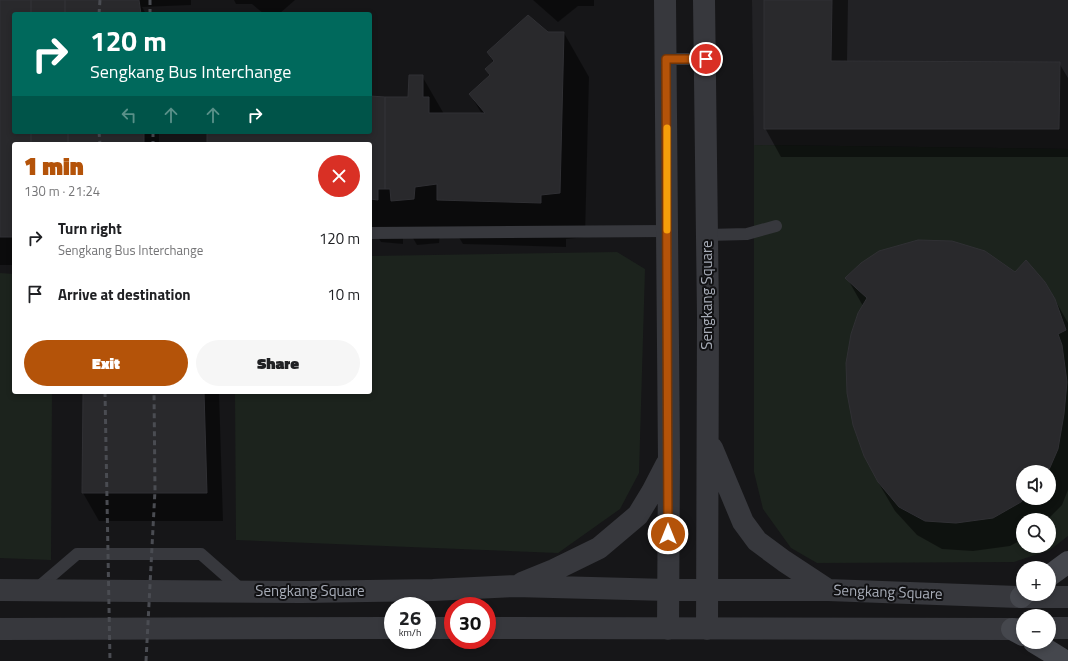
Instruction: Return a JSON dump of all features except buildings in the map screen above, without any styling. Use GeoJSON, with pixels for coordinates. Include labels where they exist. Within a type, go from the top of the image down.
{"type":"FeatureCollection","features":[{"type":"Feature","properties":{"kind":"street"},"geometry":{"type":"LineString","coordinates":[[665,0],[668,629]]}},
{"type":"Feature","properties":{"kind":"street","name":"Sengkang Square"},"geometry":{"type":"LineString","coordinates":[[704,0],[706,59],[708,439],[707,629]]}},
{"type":"Feature","properties":{"kind":"street"},"geometry":{"type":"LineString","coordinates":[[708,439],[743,522],[757,541],[828,590]]}},
{"type":"Feature","properties":{"kind":"street"},"geometry":{"type":"LineString","coordinates":[[515,586],[554,570],[599,548],[638,515],[652,492],[668,460]]}},
{"type":"Feature","properties":{"kind":"street"},"geometry":{"type":"LineString","coordinates":[[1056,571],[1068,562]]}},
{"type":"Feature","properties":{"kind":"street","name":"Sengkang Square"},"geometry":{"type":"LineString","coordinates":[[0,590],[433,590],[515,586],[668,590],[828,590],[1016,595]]}},
{"type":"Feature","properties":{"kind":"street","name":"Sengkang Square"},"geometry":{"type":"LineString","coordinates":[[1056,596],[1068,597]]}},
{"type":"Feature","properties":{"kind":"street"},"geometry":{"type":"LineString","coordinates":[[0,629],[384,628]]}},
{"type":"Feature","properties":{"kind":"street"},"geometry":{"type":"LineString","coordinates":[[496,628],[950,628],[1016,631]]}},
{"type":"Feature","properties":{"kind":"street"},"geometry":{"type":"LineString","coordinates":[[1056,628],[1068,628]]}},
{"type":"Feature","properties":{"kind":"street"},"geometry":{"type":"LineString","coordinates":[[1045,649],[1065,661]]}},
{"type":"Feature","properties":{"kind":"lane"},"geometry":{"type":"LineString","coordinates":[[666,59],[706,59]]}},
{"type":"Feature","properties":{"kind":"lane"},"geometry":{"type":"LineString","coordinates":[[707,234],[747,234],[776,226]]}},
{"type":"Feature","properties":{"kind":"lane"},"geometry":{"type":"LineString","coordinates":[[372,233],[667,231]]}},
{"type":"Feature","properties":{"kind":"lane"},"geometry":{"type":"LineString","coordinates":[[34,590],[77,554],[200,554],[244,591]]}},
{"type":"Feature","properties":{"kind":"shaded area"},"geometry":{"type":"Polygon","coordinates":[[[752,0],[1068,0],[1068,149],[754,145],[752,0]]]}},
{"type":"Feature","properties":{"kind":"shaded area"},"geometry":{"type":"Polygon","coordinates":[[[754,145],[1068,149],[1068,536],[1056,545],[1056,513],[1016,513],[1016,553],[1041,553],[1014,562],[817,563],[791,548],[763,509],[754,472],[754,145]]]}},
{"type":"Feature","properties":{"kind":"shaded area"},"geometry":{"type":"Polygon","coordinates":[[[617,252],[645,269],[639,473],[620,509],[558,553],[236,540],[235,394],[372,394],[372,256],[617,252]]]}},
{"type":"Feature","properties":{"kind":"shaded area"},"geometry":{"type":"Polygon","coordinates":[[[0,273],[12,274],[12,394],[52,394],[51,560],[0,558],[0,273]]]}},
{"type":"Feature","properties":{"kind":"railway"},"geometry":{"type":"LineString","coordinates":[[99,12],[100,0]]}},
{"type":"Feature","properties":{"kind":"railway"},"geometry":{"type":"LineString","coordinates":[[150,0],[150,12]]}},
{"type":"Feature","properties":{"kind":"railway"},"geometry":{"type":"LineString","coordinates":[[99,134],[100,142]]}},
{"type":"Feature","properties":{"kind":"railway"},"geometry":{"type":"LineString","coordinates":[[153,134],[153,142]]}},
{"type":"Feature","properties":{"kind":"railway"},"geometry":{"type":"LineString","coordinates":[[105,394],[110,661]]}},
{"type":"Feature","properties":{"kind":"railway"},"geometry":{"type":"LineString","coordinates":[[146,661],[155,490],[154,394]]}},
{"type":"Feature","properties":{"kind":"slow traffic"},"geometry":{"type":"LineString","coordinates":[[667,128],[667,230]]}},
{"type":"Feature","properties":{"kind":"route"},"geometry":{"type":"LineString","coordinates":[[668,534],[666,59],[706,59]]}}]}
